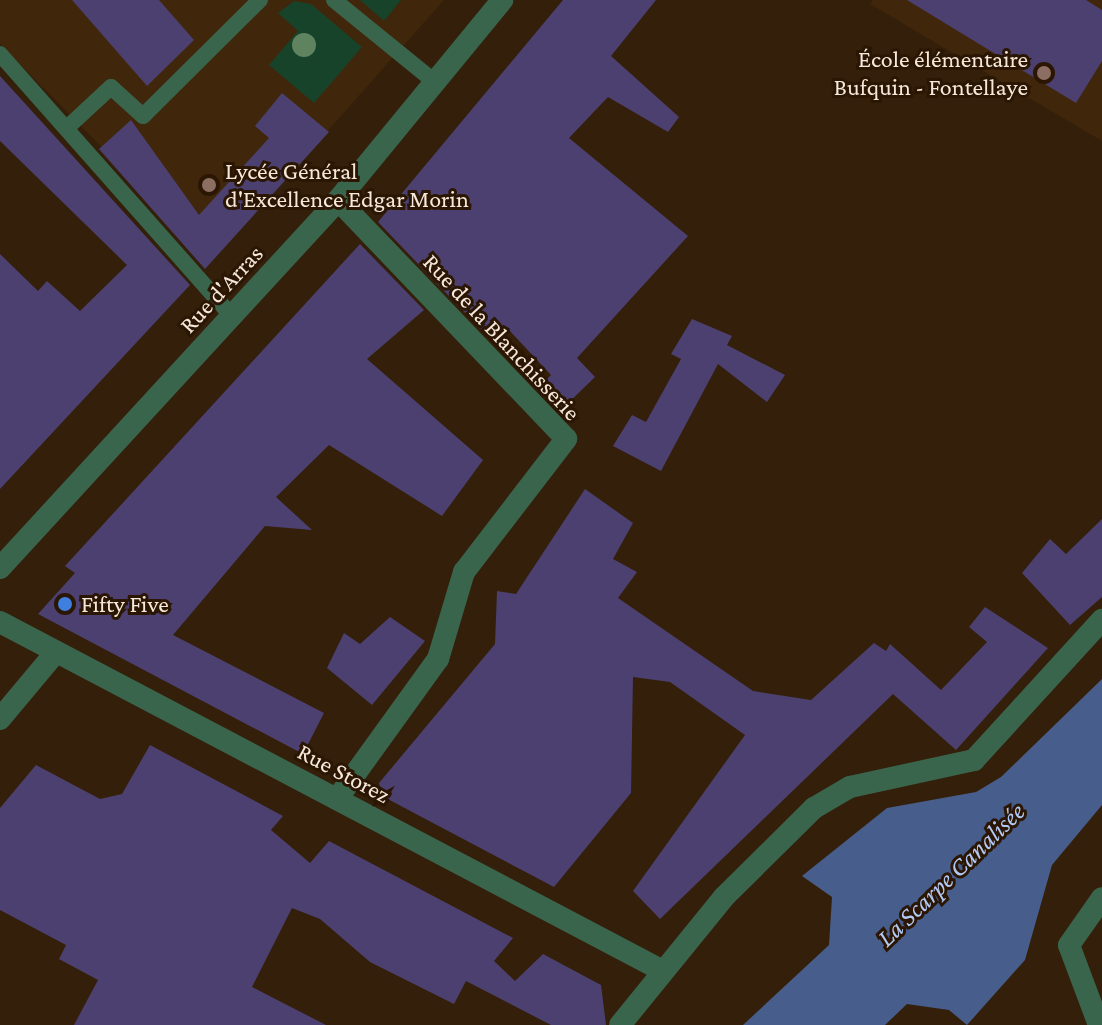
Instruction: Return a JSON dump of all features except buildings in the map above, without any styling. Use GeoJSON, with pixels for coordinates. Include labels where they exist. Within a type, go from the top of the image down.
{"type":"FeatureCollection","features":[{"type":"Feature","properties":{"kind":"street","name":"Rue d'Arras"},"geometry":{"type":"LineString","coordinates":[[0,568],[338,200],[502,0]]}},
{"type":"Feature","properties":{"kind":"street","name":"Rue de la Blanchisserie"},"geometry":{"type":"LineString","coordinates":[[337,799],[438,659],[464,572],[566,439],[338,200]]}},
{"type":"Feature","properties":{"kind":"street"},"geometry":{"type":"LineString","coordinates":[[620,1025],[747,871],[830,796],[953,768],[986,749],[1102,620]]}},
{"type":"Feature","properties":{"kind":"street","name":"Rue Storez"},"geometry":{"type":"LineString","coordinates":[[0,622],[663,971]]}},
{"type":"Feature","properties":{"kind":"street"},"geometry":{"type":"LineString","coordinates":[[0,719],[56,652]]}},
{"type":"Feature","properties":{"kind":"street"},"geometry":{"type":"LineString","coordinates":[[1099,1025],[1069,945],[1102,898]]}},
{"type":"Feature","properties":{"kind":"lane"},"geometry":{"type":"LineString","coordinates":[[234,0],[247,13]]}},
{"type":"Feature","properties":{"kind":"lane"},"geometry":{"type":"LineString","coordinates":[[70,125],[111,87],[143,116],[260,0]]}},
{"type":"Feature","properties":{"kind":"lane"},"geometry":{"type":"LineString","coordinates":[[334,0],[435,82]]}},
{"type":"Feature","properties":{"kind":"lane"},"geometry":{"type":"LineString","coordinates":[[0,54],[70,125],[232,316]]}},
{"type":"Feature","properties":{"kind":"shaded area","name":"Lycée Général d'Excellence Edgar Morin"},"geometry":{"type":"Polygon","coordinates":[[[0,0],[444,0],[213,260],[0,44],[0,0]]]}},
{"type":"Feature","properties":{"kind":"shaded area","name":"École élémentaire Bufquin - Fontellaye"},"geometry":{"type":"Polygon","coordinates":[[[873,0],[1102,0],[1102,141],[870,4],[873,0]]]}},
{"type":"Feature","properties":{"kind":"green space"},"geometry":{"type":"Polygon","coordinates":[[[360,0],[401,0],[384,21],[360,0]]]}},
{"type":"Feature","properties":{"kind":"green space"},"geometry":{"type":"Polygon","coordinates":[[[294,1],[311,4],[362,47],[314,103],[269,65],[298,31],[278,13],[294,1]]]}},
{"type":"Feature","properties":{"kind":"water","name":"La Scarpe Canalisée"},"geometry":{"type":"Polygon","coordinates":[[[1102,679],[1102,805],[1052,865],[1025,960],[967,1025],[949,1010],[907,1004],[885,1025],[743,1025],[829,945],[832,897],[802,876],[887,808],[976,792],[1001,777],[1102,679]]]}},
{"type":"Feature","properties":{"kind":"place","name":"École élémentaire Bufquin - Fontellaye"},"geometry":{"type":"Point","coordinates":[1044,73]}},
{"type":"Feature","properties":{"kind":"place","name":"Lycée Général d'Excellence Edgar Morin"},"geometry":{"type":"Point","coordinates":[209,185]}},
{"type":"Feature","properties":{"kind":"place","name":"Fifty Five"},"geometry":{"type":"Point","coordinates":[65,604]}}]}
